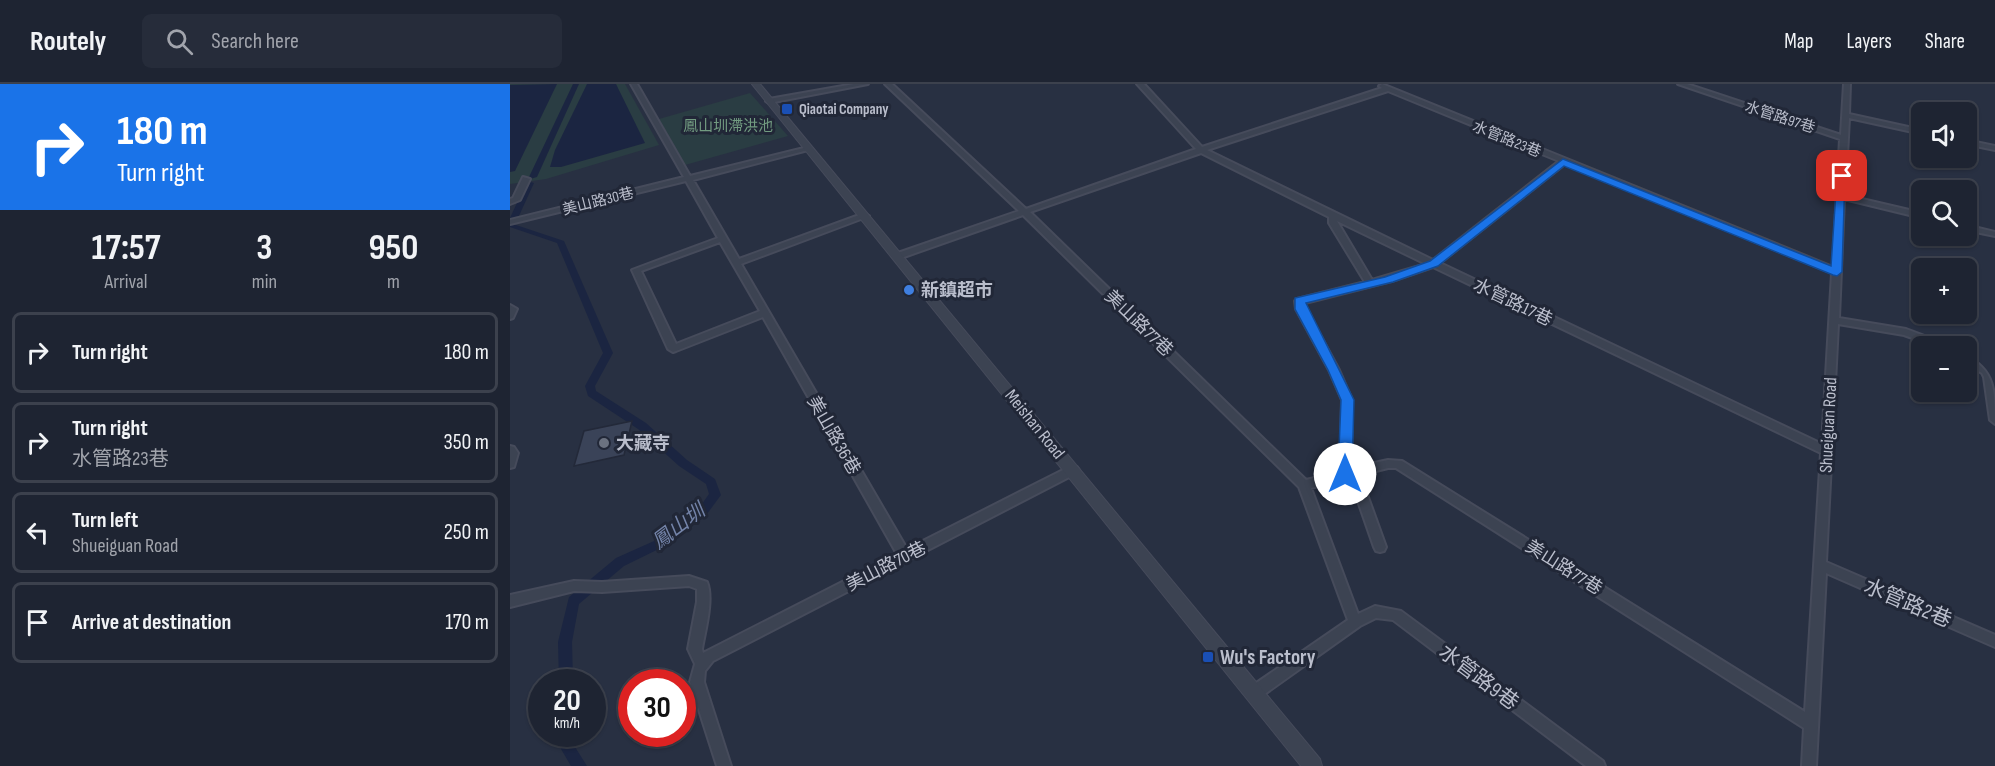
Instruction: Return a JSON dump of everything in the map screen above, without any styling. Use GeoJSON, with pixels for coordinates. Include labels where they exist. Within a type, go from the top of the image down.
{"type":"FeatureCollection","features":[{"type":"Feature","properties":{"kind":"street"},"geometry":{"type":"LineString","coordinates":[[634,84],[722,240],[636,270],[673,349],[764,313]]}},
{"type":"Feature","properties":{"kind":"street","name":"Meishan Road"},"geometry":{"type":"LineString","coordinates":[[756,84],[1313,766]]}},
{"type":"Feature","properties":{"kind":"street"},"geometry":{"type":"LineString","coordinates":[[769,101],[865,84]]}},
{"type":"Feature","properties":{"kind":"street","name":"美山路77巷"},"geometry":{"type":"LineString","coordinates":[[888,84],[1025,212],[1304,485],[1355,622]]}},
{"type":"Feature","properties":{"kind":"street"},"geometry":{"type":"LineString","coordinates":[[1140,84],[1201,150]]}},
{"type":"Feature","properties":{"kind":"street","name":"水管路23巷"},"geometry":{"type":"LineString","coordinates":[[1380,84],[1387,89],[1563,162],[1837,272]]}},
{"type":"Feature","properties":{"kind":"street","name":"水管路97巷"},"geometry":{"type":"LineString","coordinates":[[1681,84],[1844,138]]}},
{"type":"Feature","properties":{"kind":"street","name":"Shueiguan Road"},"geometry":{"type":"LineString","coordinates":[[1809,766],[1847,84]]}},
{"type":"Feature","properties":{"kind":"street"},"geometry":{"type":"LineString","coordinates":[[898,256],[1201,150],[1387,89]]}},
{"type":"Feature","properties":{"kind":"street"},"geometry":{"type":"LineString","coordinates":[[1846,115],[1911,130]]}},
{"type":"Feature","properties":{"kind":"street"},"geometry":{"type":"LineString","coordinates":[[1977,144],[1995,148]]}},
{"type":"Feature","properties":{"kind":"street","name":"美山路30巷"},"geometry":{"type":"LineString","coordinates":[[510,222],[808,149]]}},
{"type":"Feature","properties":{"kind":"street","name":"水管路17巷"},"geometry":{"type":"LineString","coordinates":[[1201,150],[1333,216],[1827,451]]}},
{"type":"Feature","properties":{"kind":"street"},"geometry":{"type":"LineString","coordinates":[[1380,547],[1349,473],[1347,400],[1334,370],[1301,309],[1300,301],[1370,285],[1434,264],[1563,162]]}},
{"type":"Feature","properties":{"kind":"street"},"geometry":{"type":"LineString","coordinates":[[510,202],[516,200],[526,179]]}},
{"type":"Feature","properties":{"kind":"street"},"geometry":{"type":"LineString","coordinates":[[1841,196],[1911,213]]}},
{"type":"Feature","properties":{"kind":"street"},"geometry":{"type":"LineString","coordinates":[[735,263],[865,216]]}},
{"type":"Feature","properties":{"kind":"street"},"geometry":{"type":"LineString","coordinates":[[1333,216],[1333,224],[1370,285]]}},
{"type":"Feature","properties":{"kind":"street"},"geometry":{"type":"LineString","coordinates":[[1977,230],[1995,234]]}},
{"type":"Feature","properties":{"kind":"street","name":"美山路36巷"},"geometry":{"type":"LineString","coordinates":[[722,240],[905,557]]}},
{"type":"Feature","properties":{"kind":"street"},"geometry":{"type":"LineString","coordinates":[[510,308],[513,309],[510,316]]}},
{"type":"Feature","properties":{"kind":"street"},"geometry":{"type":"LineString","coordinates":[[1834,320],[1906,332],[1917,336]]}},
{"type":"Feature","properties":{"kind":"street"},"geometry":{"type":"LineString","coordinates":[[1977,366],[1989,377],[1995,420]]}},
{"type":"Feature","properties":{"kind":"street"},"geometry":{"type":"LineString","coordinates":[[510,450],[513,453],[510,464]]}},
{"type":"Feature","properties":{"kind":"street","name":"美山路77巷"},"geometry":{"type":"LineString","coordinates":[[1304,485],[1389,464],[1398,464],[1408,468],[1811,724]]}},
{"type":"Feature","properties":{"kind":"street","name":"美山路70巷"},"geometry":{"type":"LineString","coordinates":[[702,664],[708,657],[1072,470]]}},
{"type":"Feature","properties":{"kind":"street","name":"水管路2巷"},"geometry":{"type":"LineString","coordinates":[[1820,565],[1995,641]]}},
{"type":"Feature","properties":{"kind":"street"},"geometry":{"type":"LineString","coordinates":[[510,601],[574,586],[602,587],[689,581],[703,586],[696,649],[702,664],[697,682],[724,766]]}},
{"type":"Feature","properties":{"kind":"street","name":"水管路9巷"},"geometry":{"type":"LineString","coordinates":[[1355,622],[1375,612],[1396,615],[1598,766]]}},
{"type":"Feature","properties":{"kind":"street"},"geometry":{"type":"LineString","coordinates":[[1254,693],[1355,622]]}},
{"type":"Feature","properties":{"kind":"green space","name":"鳳山圳滯洪池"},"geometry":{"type":"Polygon","coordinates":[[[510,84],[625,84],[659,145],[546,179],[510,184],[510,84]]]}},
{"type":"Feature","properties":{"kind":"green space","name":"鳳山圳滯洪池"},"geometry":{"type":"Polygon","coordinates":[[[750,93],[788,136],[685,165],[659,119],[750,93]]]}},
{"type":"Feature","properties":{"kind":"water"},"geometry":{"type":"Polygon","coordinates":[[[557,84],[515,171],[510,172],[510,85],[557,84]]]}},
{"type":"Feature","properties":{"kind":"water"},"geometry":{"type":"Polygon","coordinates":[[[587,84],[616,84],[645,143],[561,167],[550,167],[555,150],[587,84]]]}},
{"type":"Feature","properties":{"kind":"building","name":"大藏寺"},"geometry":{"type":"Polygon","coordinates":[[[632,421],[624,455],[574,466],[584,431],[632,421]]]}},
{"type":"Feature","properties":{"kind":"waterway","name":"鳳山圳"},"geometry":{"type":"LineString","coordinates":[[533,177],[576,84]]}},
{"type":"Feature","properties":{"kind":"waterway","name":"鳳山圳"},"geometry":{"type":"LineString","coordinates":[[514,218],[530,183]]}},
{"type":"Feature","properties":{"kind":"waterway","name":"鳳山圳"},"geometry":{"type":"LineString","coordinates":[[511,225],[560,241],[608,353],[590,386],[592,393],[642,426],[683,463],[711,482],[715,495],[703,511],[667,540],[620,562],[573,601],[565,642],[566,669]]}},
{"type":"Feature","properties":{"kind":"waterway","name":"鳳山圳"},"geometry":{"type":"LineString","coordinates":[[568,747],[580,766]]}},
{"type":"Feature","properties":{"kind":"place","name":"Qiaotai Company"},"geometry":{"type":"Point","coordinates":[787,109]}},
{"type":"Feature","properties":{"kind":"place","name":"新鎮超市"},"geometry":{"type":"Point","coordinates":[909,290]}},
{"type":"Feature","properties":{"kind":"place","name":"大藏寺"},"geometry":{"type":"Point","coordinates":[604,443]}},
{"type":"Feature","properties":{"kind":"place","name":"Wu's Factory"},"geometry":{"type":"Point","coordinates":[1208,657]}},
{"type":"Feature","properties":{"kind":"route"},"geometry":{"type":"LineString","coordinates":[[1345,474],[1347,400],[1334,370],[1301,309],[1300,301],[1370,285],[1434,264],[1563,162],[1837,272],[1842,176]]}}]}
